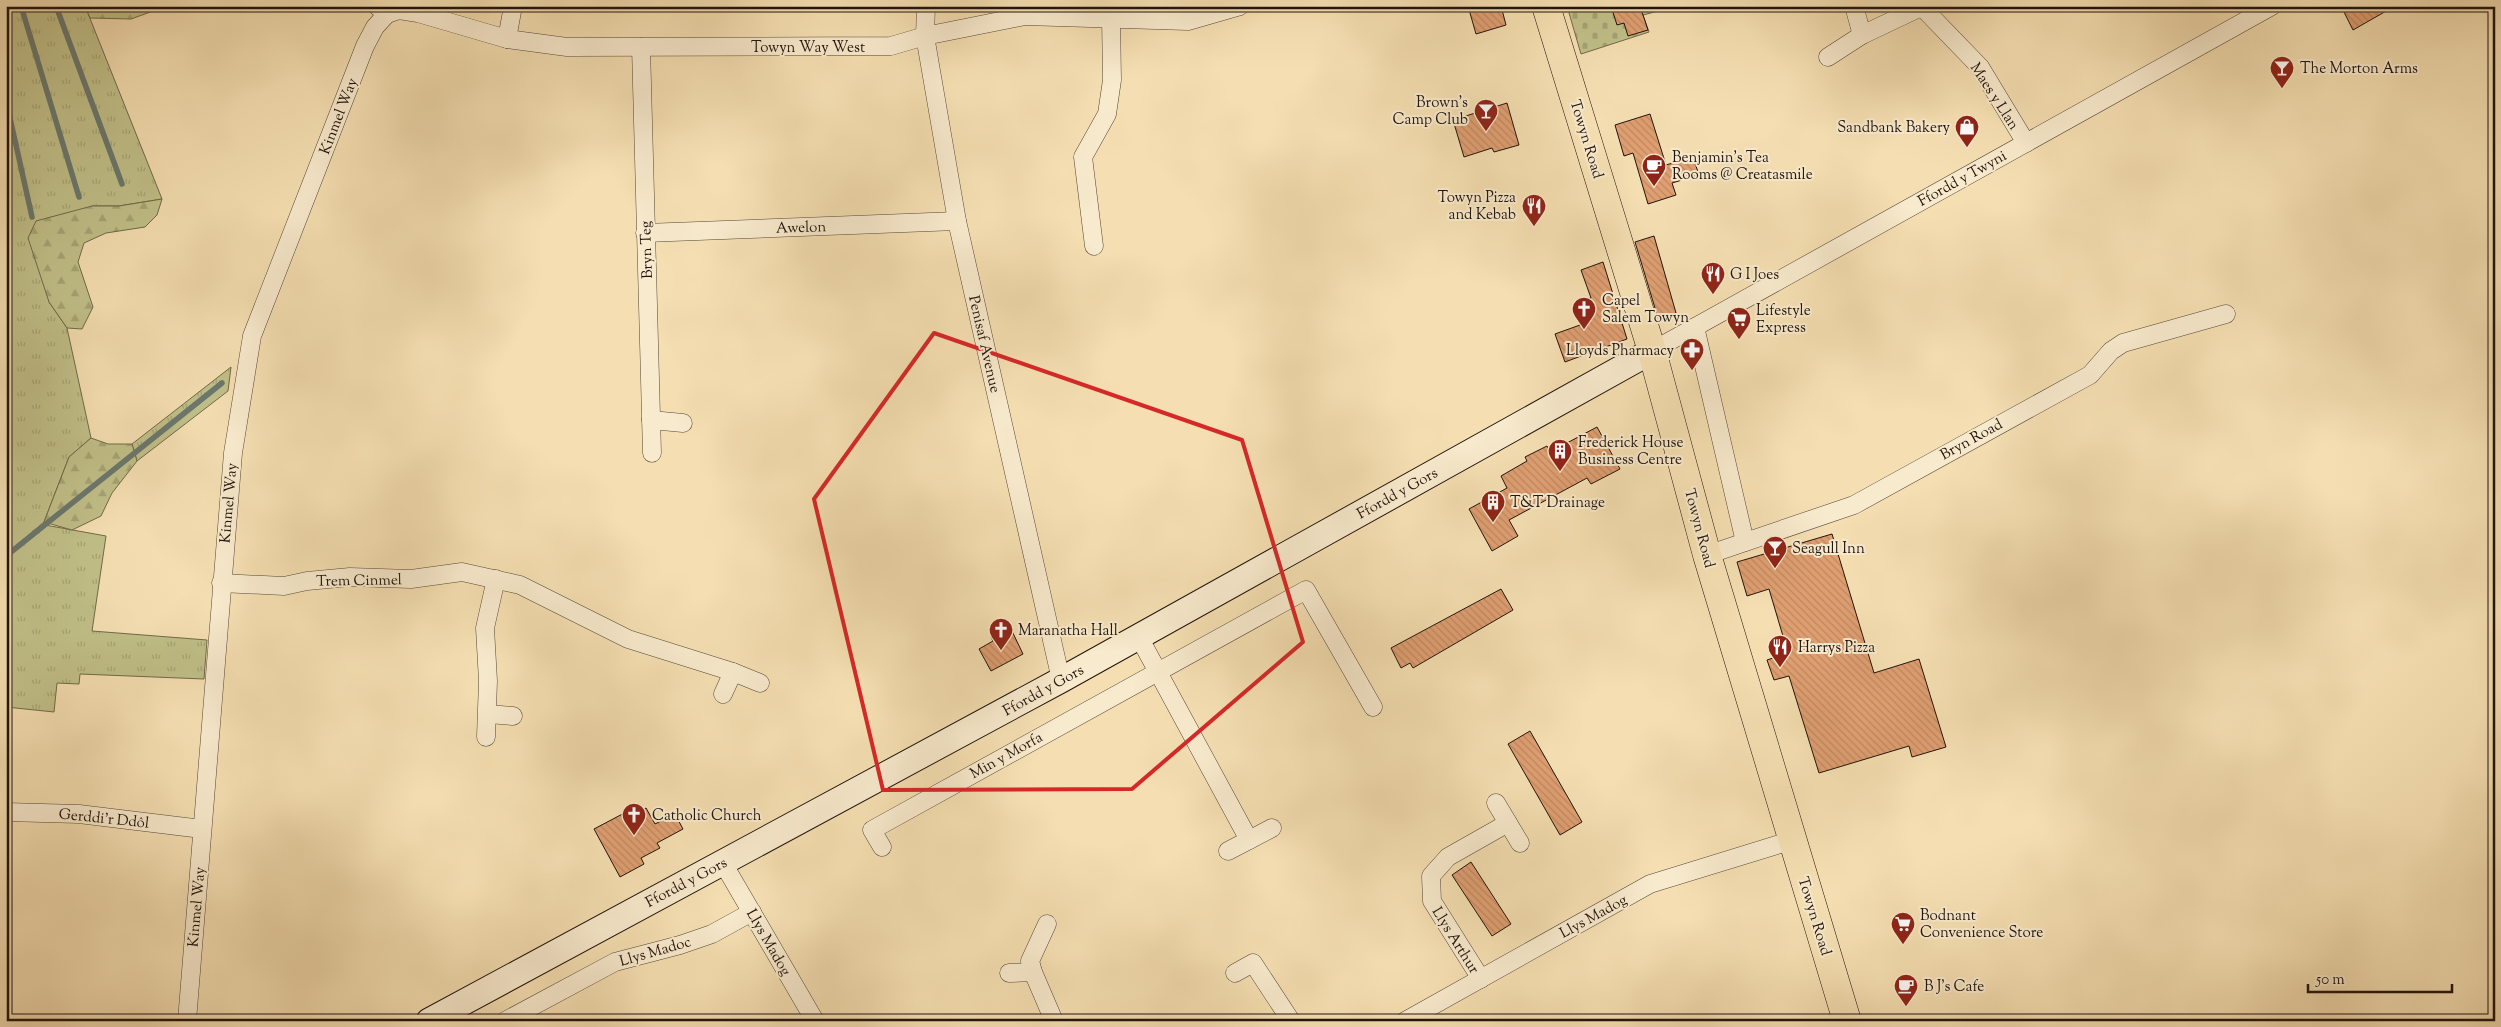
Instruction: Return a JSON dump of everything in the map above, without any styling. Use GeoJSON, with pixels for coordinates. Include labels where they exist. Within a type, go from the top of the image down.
{"type":"FeatureCollection","features":[{"type":"Feature","properties":{"kind":"main road","name":"Towyn Road"},"geometry":{"type":"LineString","coordinates":[[1546,6],[1652,351],[1707,555],[1847,1021]]}},
{"type":"Feature","properties":{"kind":"street"},"geometry":{"type":"LineString","coordinates":[[507,39],[513,6]]}},
{"type":"Feature","properties":{"kind":"street","name":"Penisaf Avenue"},"geometry":{"type":"LineString","coordinates":[[926,6],[925,36],[957,221],[1061,680]]}},
{"type":"Feature","properties":{"kind":"street","name":"Towyn Way West"},"geometry":{"type":"LineString","coordinates":[[382,10],[418,13],[507,39],[567,47],[891,46],[925,36],[1025,16],[1111,17],[1188,21],[1240,6]]}},
{"type":"Feature","properties":{"kind":"street"},"geometry":{"type":"LineString","coordinates":[[1854,6],[1862,35]]}},
{"type":"Feature","properties":{"kind":"street","name":"Ffordd y Twyni"},"geometry":{"type":"LineString","coordinates":[[1652,351],[2272,6]]}},
{"type":"Feature","properties":{"kind":"street","name":"Maes y Llan"},"geometry":{"type":"LineString","coordinates":[[1828,57],[1862,35],[1921,7],[1980,67],[2026,143]]}},
{"type":"Feature","properties":{"kind":"street","name":"Kinmel Way"},"geometry":{"type":"LineString","coordinates":[[187,1021],[233,453],[252,336],[366,46],[382,10]]}},
{"type":"Feature","properties":{"kind":"street"},"geometry":{"type":"LineString","coordinates":[[1094,246],[1083,157],[1107,114],[1112,80],[1111,17]]}},
{"type":"Feature","properties":{"kind":"street","name":"Bryn Teg"},"geometry":{"type":"LineString","coordinates":[[641,46],[652,453]]}},
{"type":"Feature","properties":{"kind":"street","name":"Awelon"},"geometry":{"type":"LineString","coordinates":[[645,233],[957,221]]}},
{"type":"Feature","properties":{"kind":"street","name":"Bryn Road"},"geometry":{"type":"LineString","coordinates":[[1707,555],[1854,505],[2090,375],[2111,351],[2123,342],[2226,314]]}},
{"type":"Feature","properties":{"kind":"street"},"geometry":{"type":"LineString","coordinates":[[1695,328],[1745,542]]}},
{"type":"Feature","properties":{"kind":"street","name":"Ffordd y Gors"},"geometry":{"type":"LineString","coordinates":[[429,1021],[1061,680],[1652,351]]}},
{"type":"Feature","properties":{"kind":"street"},"geometry":{"type":"LineString","coordinates":[[651,420],[683,423]]}},
{"type":"Feature","properties":{"kind":"street","name":"Trem Cinmel"},"geometry":{"type":"LineString","coordinates":[[221,583],[284,586],[307,581],[350,577],[411,579],[462,572],[520,585],[628,639],[733,672],[760,683]]}},
{"type":"Feature","properties":{"kind":"street"},"geometry":{"type":"LineString","coordinates":[[486,737],[488,714],[485,628],[496,579]]}},
{"type":"Feature","properties":{"kind":"street","name":"Min y Morfa"},"geometry":{"type":"LineString","coordinates":[[882,847],[872,830],[1306,590],[1373,707]]}},
{"type":"Feature","properties":{"kind":"street"},"geometry":{"type":"LineString","coordinates":[[1139,636],[1249,840]]}},
{"type":"Feature","properties":{"kind":"street"},"geometry":{"type":"LineString","coordinates":[[723,694],[733,672]]}},
{"type":"Feature","properties":{"kind":"street"},"geometry":{"type":"LineString","coordinates":[[488,714],[514,716]]}},
{"type":"Feature","properties":{"kind":"street"},"geometry":{"type":"LineString","coordinates":[[1496,803],[1520,843]]}},
{"type":"Feature","properties":{"kind":"street","name":"Gerddi'r Ddôl"},"geometry":{"type":"LineString","coordinates":[[6,812],[79,814],[202,829]]}},
{"type":"Feature","properties":{"kind":"street","name":"Llys Arthur"},"geometry":{"type":"LineString","coordinates":[[1481,979],[1432,901],[1431,876],[1448,857],[1508,823]]}},
{"type":"Feature","properties":{"kind":"street"},"geometry":{"type":"LineString","coordinates":[[1228,851],[1272,828]]}},
{"type":"Feature","properties":{"kind":"street","name":"Llys Madog"},"geometry":{"type":"LineString","coordinates":[[1405,1021],[1650,884],[1793,840]]}},
{"type":"Feature","properties":{"kind":"street","name":"Llys Madog"},"geometry":{"type":"LineString","coordinates":[[723,863],[816,1021]]}},
{"type":"Feature","properties":{"kind":"street","name":"Llys Madoc"},"geometry":{"type":"LineString","coordinates":[[506,1021],[614,962],[680,945],[712,934],[752,912]]}},
{"type":"Feature","properties":{"kind":"street"},"geometry":{"type":"LineString","coordinates":[[1047,924],[1030,961],[1054,1021]]}},
{"type":"Feature","properties":{"kind":"street"},"geometry":{"type":"LineString","coordinates":[[1235,973],[1253,963],[1291,1021]]}},
{"type":"Feature","properties":{"kind":"street"},"geometry":{"type":"LineString","coordinates":[[1009,973],[1033,972]]}},
{"type":"Feature","properties":{"kind":"highlighted area"},"geometry":{"type":"Polygon","coordinates":[[[934,333],[1242,440],[1303,642],[1132,789],[883,790],[814,499],[934,333]]]}},
{"type":"Feature","properties":{"kind":"green space"},"geometry":{"type":"Polygon","coordinates":[[[6,6],[85,6],[162,199],[119,206],[92,206],[49,302],[67,328],[91,438],[69,457],[44,522],[6,554],[6,6]]]}},
{"type":"Feature","properties":{"kind":"green space"},"geometry":{"type":"Polygon","coordinates":[[[85,6],[167,6],[131,19],[90,18],[85,6]]]}},
{"type":"Feature","properties":{"kind":"green space"},"geometry":{"type":"Polygon","coordinates":[[[1567,6],[1678,6],[1643,15],[1649,32],[1581,54],[1567,6]]]}},
{"type":"Feature","properties":{"kind":"green space"},"geometry":{"type":"Polygon","coordinates":[[[162,199],[157,215],[145,227],[106,233],[84,243],[78,262],[93,307],[82,329],[67,328],[49,302],[28,238],[36,221],[92,206],[119,206],[162,199]]]}},
{"type":"Feature","properties":{"kind":"green space"},"geometry":{"type":"Polygon","coordinates":[[[231,367],[228,391],[137,461],[132,444],[231,367]]]}},
{"type":"Feature","properties":{"kind":"green space"},"geometry":{"type":"Polygon","coordinates":[[[91,438],[108,444],[132,444],[137,461],[112,493],[101,516],[72,530],[44,522],[69,457],[91,438]]]}},
{"type":"Feature","properties":{"kind":"green space"},"geometry":{"type":"Polygon","coordinates":[[[45,525],[106,536],[92,631],[207,640],[204,679],[80,674],[79,684],[57,683],[54,712],[6,707],[6,556],[45,525]]]}},
{"type":"Feature","properties":{"kind":"building"},"geometry":{"type":"Polygon","coordinates":[[[1468,6],[1501,6],[1506,25],[1476,34],[1468,6]]]}},
{"type":"Feature","properties":{"kind":"building"},"geometry":{"type":"Polygon","coordinates":[[[1611,6],[1640,6],[1648,30],[1628,36],[1624,23],[1617,25],[1611,6]]]}},
{"type":"Feature","properties":{"kind":"building"},"geometry":{"type":"Polygon","coordinates":[[[2341,6],[2395,6],[2353,30],[2341,6]]]}},
{"type":"Feature","properties":{"kind":"building","name":"Brown's Camp Club"},"geometry":{"type":"Polygon","coordinates":[[[1507,103],[1519,145],[1494,152],[1492,148],[1464,157],[1453,120],[1507,103]]]}},
{"type":"Feature","properties":{"kind":"building"},"geometry":{"type":"Polygon","coordinates":[[[1650,114],[1666,165],[1693,157],[1699,175],[1672,183],[1676,195],[1648,204],[1633,153],[1624,156],[1615,125],[1650,114]]]}},
{"type":"Feature","properties":{"kind":"building"},"geometry":{"type":"Polygon","coordinates":[[[1654,236],[1676,313],[1658,318],[1635,242],[1654,236]]]}},
{"type":"Feature","properties":{"kind":"building"},"geometry":{"type":"Polygon","coordinates":[[[1603,262],[1627,339],[1565,362],[1555,334],[1580,325],[1574,303],[1591,298],[1581,270],[1603,262]]]}},
{"type":"Feature","properties":{"kind":"building","name":"Frederick House Business Centre"},"geometry":{"type":"Polygon","coordinates":[[[1597,427],[1620,469],[1591,484],[1587,478],[1509,520],[1518,536],[1492,551],[1469,509],[1507,488],[1501,476],[1527,461],[1525,457],[1547,446],[1550,452],[1597,427]]]}},
{"type":"Feature","properties":{"kind":"building"},"geometry":{"type":"Polygon","coordinates":[[[1832,534],[1874,673],[1919,659],[1946,747],[1912,757],[1909,746],[1819,773],[1789,676],[1774,680],[1767,660],[1788,653],[1769,589],[1747,596],[1737,562],[1832,534]]]}},
{"type":"Feature","properties":{"kind":"building"},"geometry":{"type":"Polygon","coordinates":[[[1501,589],[1513,610],[1413,668],[1410,663],[1401,668],[1391,648],[1501,589]]]}},
{"type":"Feature","properties":{"kind":"building","name":"Maranatha Hall"},"geometry":{"type":"Polygon","coordinates":[[[1010,627],[1023,654],[991,671],[979,649],[993,641],[991,637],[1010,627]]]}},
{"type":"Feature","properties":{"kind":"building"},"geometry":{"type":"Polygon","coordinates":[[[1530,731],[1582,822],[1560,835],[1508,744],[1530,731]]]}},
{"type":"Feature","properties":{"kind":"building","name":"Catholic Church"},"geometry":{"type":"Polygon","coordinates":[[[646,808],[655,824],[675,814],[683,829],[657,843],[660,848],[641,858],[644,864],[620,877],[594,829],[632,809],[635,815],[646,808]]]}},
{"type":"Feature","properties":{"kind":"building"},"geometry":{"type":"Polygon","coordinates":[[[1471,862],[1511,924],[1492,936],[1452,875],[1471,862]]]}},
{"type":"Feature","properties":{"kind":"waterway"},"geometry":{"type":"LineString","coordinates":[[21,6],[79,197]]}},
{"type":"Feature","properties":{"kind":"waterway"},"geometry":{"type":"LineString","coordinates":[[56,6],[122,184]]}},
{"type":"Feature","properties":{"kind":"waterway"},"geometry":{"type":"LineString","coordinates":[[6,100],[32,217]]}},
{"type":"Feature","properties":{"kind":"waterway"},"geometry":{"type":"LineString","coordinates":[[6,556],[222,383]]}},
{"type":"Feature","properties":{"kind":"place","name":"The Morton Arms"},"geometry":{"type":"Point","coordinates":[2282,89]}},
{"type":"Feature","properties":{"kind":"place","name":"Brown's Camp Club"},"geometry":{"type":"Point","coordinates":[1486,132]}},
{"type":"Feature","properties":{"kind":"place","name":"Sandbank Bakery"},"geometry":{"type":"Point","coordinates":[1967,148]}},
{"type":"Feature","properties":{"kind":"place","name":"Benjamin's Tea Rooms @ Creatasmile"},"geometry":{"type":"Point","coordinates":[1654,187]}},
{"type":"Feature","properties":{"kind":"place","name":"Towyn Pizza and Kebab"},"geometry":{"type":"Point","coordinates":[1534,227]}},
{"type":"Feature","properties":{"kind":"place","name":"G I Joes"},"geometry":{"type":"Point","coordinates":[1713,295]}},
{"type":"Feature","properties":{"kind":"place","name":"Capel Salem Towyn"},"geometry":{"type":"Point","coordinates":[1584,330]}},
{"type":"Feature","properties":{"kind":"place","name":"Lifestyle Express"},"geometry":{"type":"Point","coordinates":[1739,340]}},
{"type":"Feature","properties":{"kind":"place","name":"Lloyds Pharmacy"},"geometry":{"type":"Point","coordinates":[1692,371]}},
{"type":"Feature","properties":{"kind":"place","name":"Frederick House Business Centre"},"geometry":{"type":"Point","coordinates":[1560,472]}},
{"type":"Feature","properties":{"kind":"place","name":"T&T Drainage"},"geometry":{"type":"Point","coordinates":[1493,523]}},
{"type":"Feature","properties":{"kind":"place","name":"Seagull Inn"},"geometry":{"type":"Point","coordinates":[1775,569]}},
{"type":"Feature","properties":{"kind":"place","name":"Maranatha Hall"},"geometry":{"type":"Point","coordinates":[1001,651]}},
{"type":"Feature","properties":{"kind":"place","name":"Harrys Pizza"},"geometry":{"type":"Point","coordinates":[1780,668]}},
{"type":"Feature","properties":{"kind":"place","name":"Catholic Church"},"geometry":{"type":"Point","coordinates":[634,836]}},
{"type":"Feature","properties":{"kind":"place","name":"Bodnant Convenience Store"},"geometry":{"type":"Point","coordinates":[1903,945]}},
{"type":"Feature","properties":{"kind":"place","name":"B J's Cafe"},"geometry":{"type":"Point","coordinates":[1906,1007]}}]}
